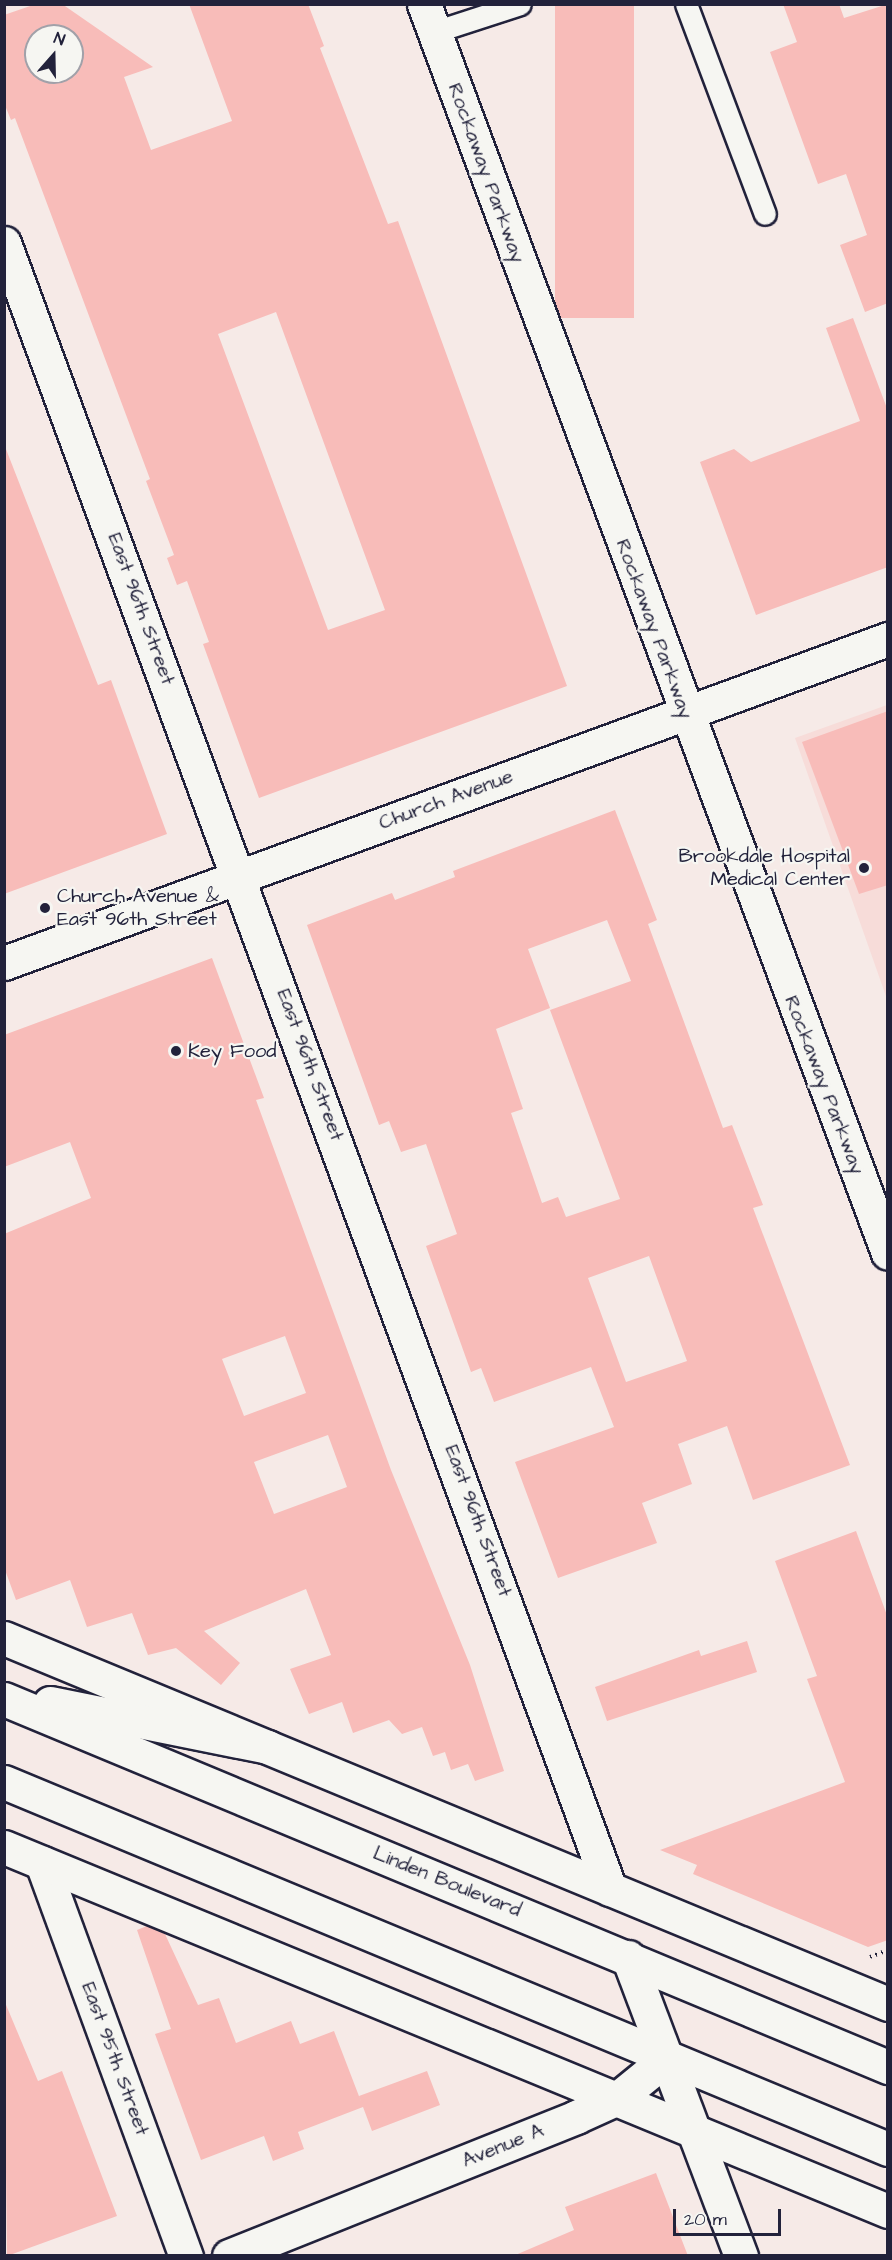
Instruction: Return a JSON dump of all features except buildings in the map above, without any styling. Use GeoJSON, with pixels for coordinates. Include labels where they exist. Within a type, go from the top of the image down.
{"type":"FeatureCollection","features":[{"type":"Feature","properties":{"kind":"main road","name":"Rockaway Parkway"},"geometry":{"type":"LineString","coordinates":[[429,18],[685,714],[888,1253]]}},
{"type":"Feature","properties":{"kind":"main road","name":"East 96th Street"},"geometry":{"type":"LineString","coordinates":[[4,243],[240,873],[610,1889]]}},
{"type":"Feature","properties":{"kind":"main road","name":"Church Avenue"},"geometry":{"type":"LineString","coordinates":[[4,963],[240,873],[888,639]]}},
{"type":"Feature","properties":{"kind":"main road"},"geometry":{"type":"LineString","coordinates":[[4,1638],[888,2004]]}},
{"type":"Feature","properties":{"kind":"main road"},"geometry":{"type":"LineString","coordinates":[[4,1698],[268,1747]]}},
{"type":"Feature","properties":{"kind":"main road","name":"Linden Boulevard"},"geometry":{"type":"LineString","coordinates":[[4,1698],[888,2067]]}},
{"type":"Feature","properties":{"kind":"main road"},"geometry":{"type":"LineString","coordinates":[[4,1782],[888,2149]]}},
{"type":"Feature","properties":{"kind":"main road"},"geometry":{"type":"LineString","coordinates":[[4,1847],[888,2211]]}},
{"type":"Feature","properties":{"kind":"main road","name":"East 95th Street"},"geometry":{"type":"LineString","coordinates":[[42,1863],[186,2256]]}},
{"type":"Feature","properties":{"kind":"main road"},"geometry":{"type":"LineString","coordinates":[[628,1957],[741,2256]]}},
{"type":"Feature","properties":{"kind":"main road","name":"Avenue A"},"geometry":{"type":"LineString","coordinates":[[229,2256],[618,2098],[667,2058]]}},
{"type":"Feature","properties":{"kind":"main road"},"geometry":{"type":"LineString","coordinates":[[825,2123],[888,2168]]}},
{"type":"Feature","properties":{"kind":"lane"},"geometry":{"type":"LineString","coordinates":[[429,18],[520,4]]}},
{"type":"Feature","properties":{"kind":"lane"},"geometry":{"type":"LineString","coordinates":[[686,4],[765,214]]}},
{"type":"Feature","properties":{"kind":"path"},"geometry":{"type":"LineString","coordinates":[[870,1957],[888,1950]]}},
{"type":"Feature","properties":{"kind":"shaded area","name":"Brookdale Hospital Medical Center"},"geometry":{"type":"Polygon","coordinates":[[[887,705],[887,999],[795,738],[887,705]]]}},
{"type":"Feature","properties":{"kind":"place","name":"Brookdale Hospital Medical Center"},"geometry":{"type":"Point","coordinates":[864,868]}},
{"type":"Feature","properties":{"kind":"place","name":"Church Avenue & East 96th Street"},"geometry":{"type":"Point","coordinates":[45,908]}},
{"type":"Feature","properties":{"kind":"place","name":"Key Food"},"geometry":{"type":"Point","coordinates":[176,1051]}}]}
